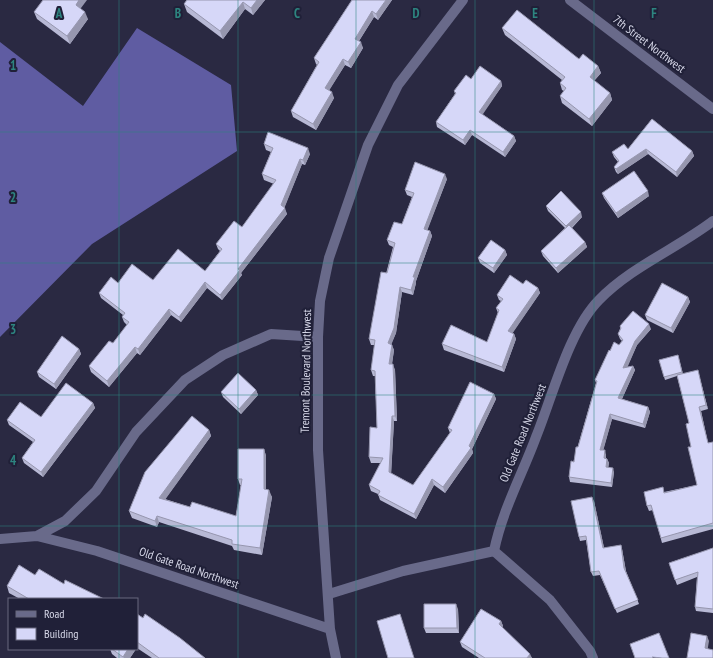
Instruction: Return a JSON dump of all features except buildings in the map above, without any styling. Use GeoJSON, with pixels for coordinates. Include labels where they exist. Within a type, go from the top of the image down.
{"type":"FeatureCollection","features":[{"type":"Feature","properties":{"kind":"street","name":"Tremont Boulevard Northwest"},"geometry":{"type":"LineString","coordinates":[[336,658],[330,629],[329,594],[318,450],[318,337],[320,301],[329,258],[368,145],[398,85],[463,0]]}},
{"type":"Feature","properties":{"kind":"street","name":"7th Street Northwest"},"geometry":{"type":"LineString","coordinates":[[570,0],[713,109]]}},
{"type":"Feature","properties":{"kind":"street","name":"Old Gate Road Northwest"},"geometry":{"type":"LineString","coordinates":[[494,550],[497,533],[536,439],[575,336],[598,301],[632,273],[712,224]]}},
{"type":"Feature","properties":{"kind":"street"},"geometry":{"type":"LineString","coordinates":[[0,539],[37,536],[65,521],[96,491],[136,432],[185,380],[223,355],[271,334],[318,337]]}},
{"type":"Feature","properties":{"kind":"street","name":"Old Gate Road Northwest"},"geometry":{"type":"LineString","coordinates":[[37,536],[97,551],[330,629]]}},
{"type":"Feature","properties":{"kind":"street"},"geometry":{"type":"LineString","coordinates":[[329,594],[403,571],[494,550],[550,600],[590,651],[593,658]]}},
{"type":"Feature","properties":{"kind":"shaded area"},"geometry":{"type":"Polygon","coordinates":[[[137,28],[231,85],[237,151],[92,244],[0,337],[0,42],[83,106],[137,28]]]}}]}
